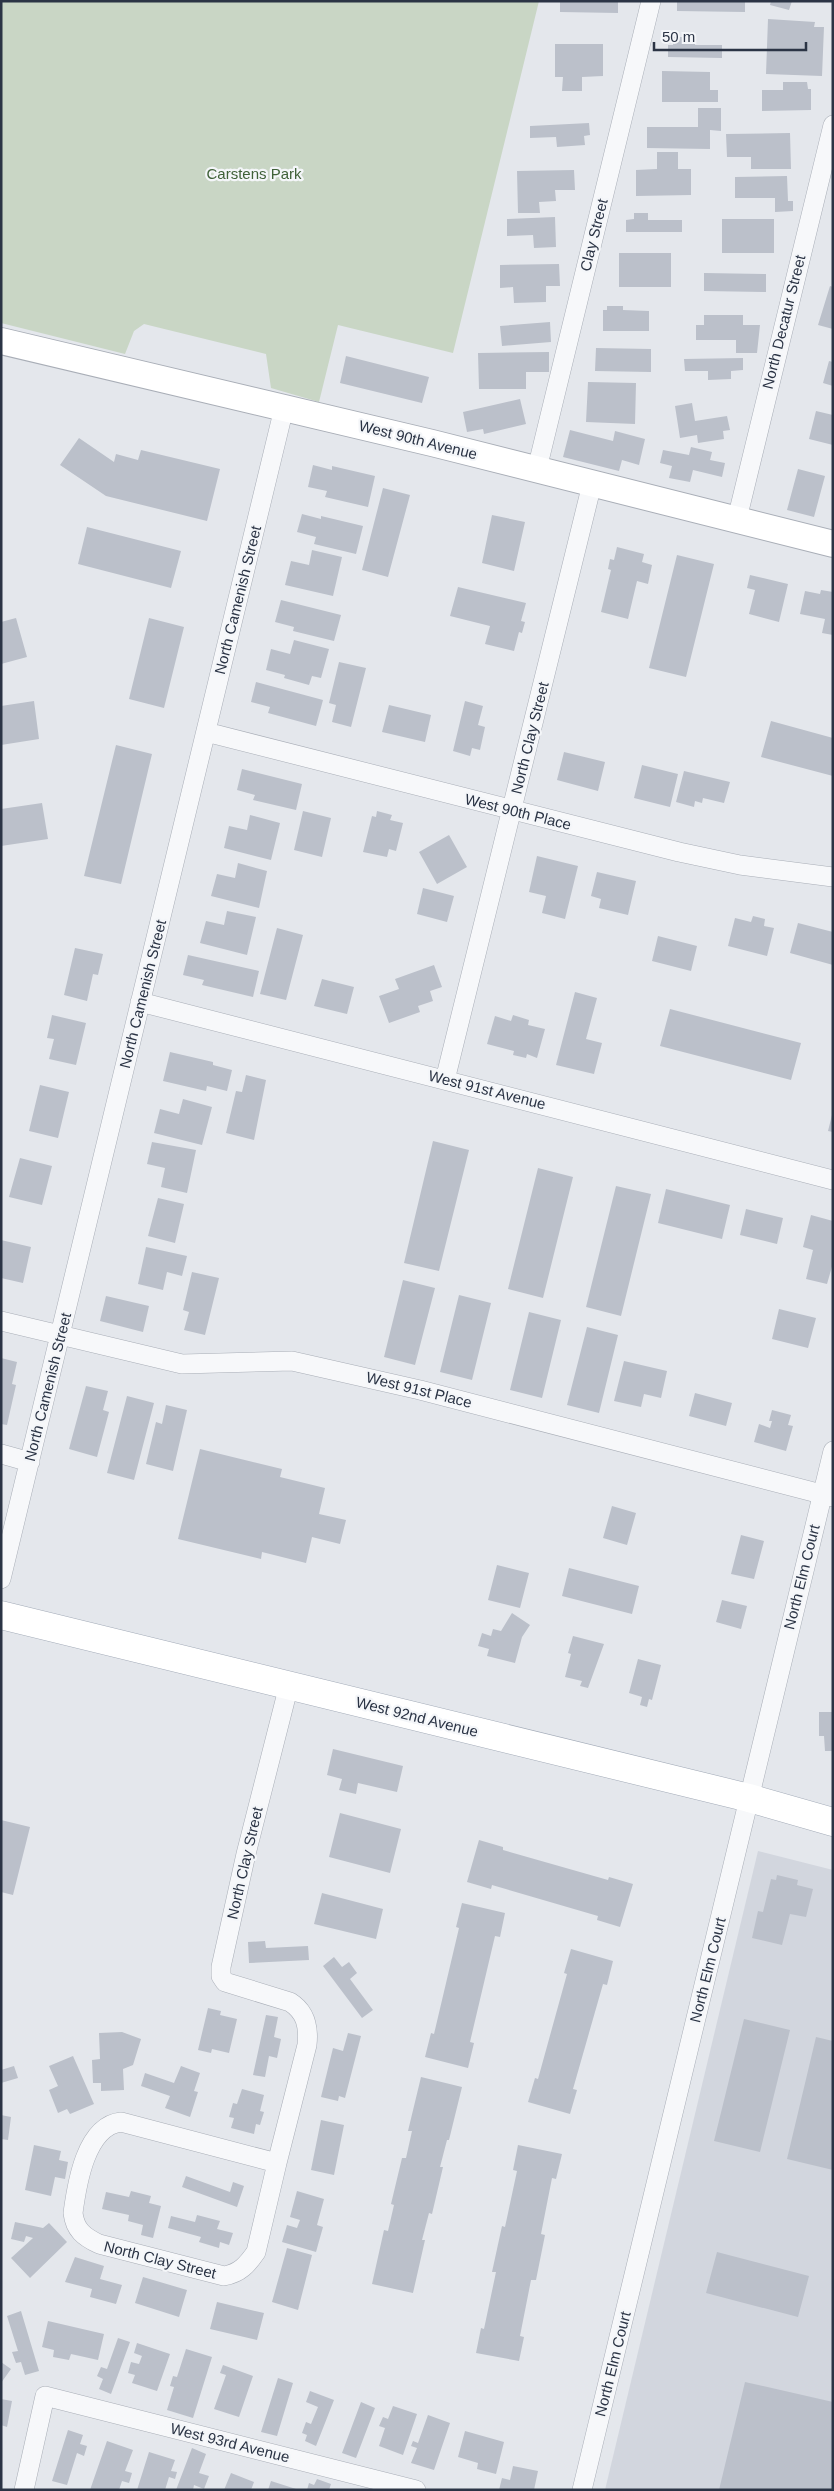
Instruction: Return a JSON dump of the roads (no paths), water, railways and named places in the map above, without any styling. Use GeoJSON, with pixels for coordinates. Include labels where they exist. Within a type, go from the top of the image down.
{"type":"FeatureCollection","features":[{"type":"Feature","properties":{"kind":"main road","name":"West 92nd Avenue"},"geometry":{"type":"LineString","coordinates":[[1,1615],[749,1798],[833,1822]]}},
{"type":"Feature","properties":{"kind":"street","name":"Clay Street"},"geometry":{"type":"LineString","coordinates":[[537,469],[651,1]]}},
{"type":"Feature","properties":{"kind":"street","name":"North Decatur Street"},"geometry":{"type":"LineString","coordinates":[[737,519],[833,125]]}},
{"type":"Feature","properties":{"kind":"street","name":"West 90th Avenue"},"geometry":{"type":"LineString","coordinates":[[1,341],[537,469],[833,544]]}},
{"type":"Feature","properties":{"kind":"street","name":"North Camenish Street"},"geometry":{"type":"LineString","coordinates":[[1,1579],[284,408]]}},
{"type":"Feature","properties":{"kind":"street","name":"North Clay Street"},"geometry":{"type":"LineString","coordinates":[[445,1080],[592,484]]}},
{"type":"Feature","properties":{"kind":"street","name":"West 90th Place"},"geometry":{"type":"LineString","coordinates":[[206,732],[679,852],[740,865],[833,877]]}},
{"type":"Feature","properties":{"kind":"street","name":"West 91st Avenue"},"geometry":{"type":"LineString","coordinates":[[140,1002],[833,1180]]}},
{"type":"Feature","properties":{"kind":"street","name":"West 91st Place"},"geometry":{"type":"LineString","coordinates":[[1,1321],[182,1364],[292,1361],[420,1390],[828,1496]]}},
{"type":"Feature","properties":{"kind":"street","name":"North Elm Court"},"geometry":{"type":"LineString","coordinates":[[582,2490],[749,1798],[828,1496],[833,1451]]}},
{"type":"Feature","properties":{"kind":"street"},"geometry":{"type":"LineString","coordinates":[[1,1454],[30,1462]]}},
{"type":"Feature","properties":{"kind":"street","name":"North Clay Street"},"geometry":{"type":"LineString","coordinates":[[277,2163],[122,2122],[112,2123],[101,2129],[92,2140],[74,2202],[74,2221],[81,2233],[99,2244],[224,2276],[236,2274],[256,2252],[307,2045],[308,2034],[306,2021],[299,2008],[290,2002],[225,1982],[221,1976],[221,1967],[246,1854],[289,1685]]}},
{"type":"Feature","properties":{"kind":"street","name":"West 93rd Avenue"},"geometry":{"type":"LineString","coordinates":[[24,2490],[45,2396],[416,2490]]}},
{"type":"Feature","properties":{"kind":"park label","name":"Carstens Park"},"geometry":{"type":"Point","coordinates":[254,174]}}]}
